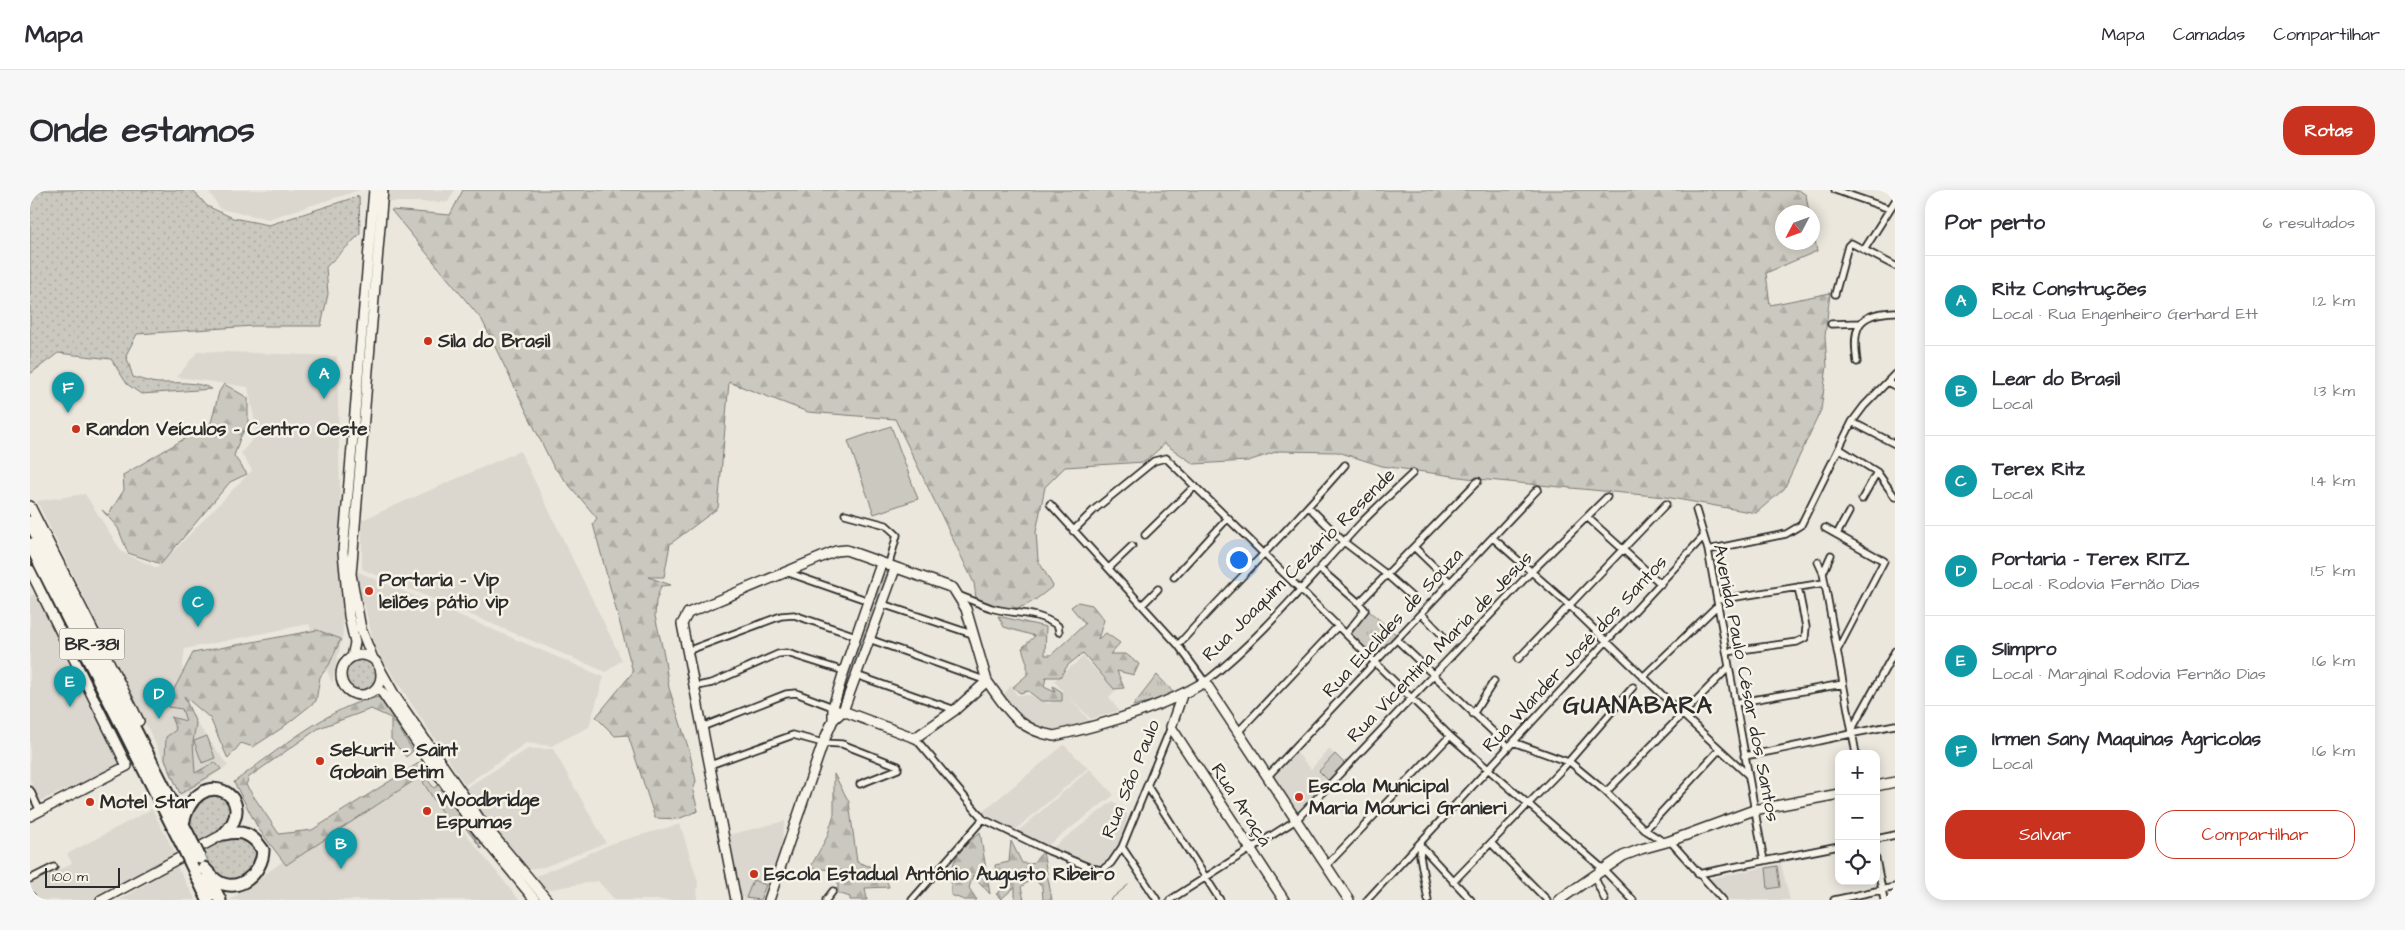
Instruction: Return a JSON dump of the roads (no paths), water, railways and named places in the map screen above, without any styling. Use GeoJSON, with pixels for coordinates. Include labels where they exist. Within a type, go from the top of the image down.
{"type":"FeatureCollection","features":[{"type":"Feature","properties":{"kind":"highway","name":"BR-381"},"geometry":{"type":"LineString","coordinates":[[30,522],[184,824],[186,843]]}},
{"type":"Feature","properties":{"kind":"highway","name":"BR-381"},"geometry":{"type":"LineString","coordinates":[[30,544],[186,843],[220,900]]}},
{"type":"Feature","properties":{"kind":"highway","name":"BR-381"},"geometry":{"type":"LineString","coordinates":[[139,721],[151,753],[153,766]]}},
{"type":"Feature","properties":{"kind":"highway"},"geometry":{"type":"LineString","coordinates":[[184,824],[189,805],[194,797],[208,789],[220,790],[227,792],[235,802],[237,814],[234,822],[224,834]]}},
{"type":"Feature","properties":{"kind":"highway"},"geometry":{"type":"LineString","coordinates":[[198,864],[215,880],[233,885],[243,883],[253,875],[260,866],[263,850],[256,839],[241,832],[224,834]]}},
{"type":"Feature","properties":{"kind":"highway","name":"BR-381"},"geometry":{"type":"LineString","coordinates":[[198,864],[208,900]]}},
{"type":"Feature","properties":{"kind":"main road"},"geometry":{"type":"LineString","coordinates":[[374,190],[343,552],[349,616],[355,643],[352,657],[343,666],[341,672],[342,679],[348,690],[353,694],[366,695],[376,689],[380,683],[381,671]]}},
{"type":"Feature","properties":{"kind":"main road"},"geometry":{"type":"LineString","coordinates":[[383,190],[351,574],[360,629],[373,658],[395,696],[454,782],[494,846],[547,900]]}},
{"type":"Feature","properties":{"kind":"main road","name":"BR-381"},"geometry":{"type":"LineString","coordinates":[[30,506],[139,721]]}},
{"type":"Feature","properties":{"kind":"main road"},"geometry":{"type":"LineString","coordinates":[[736,900],[682,624],[688,613],[783,572],[836,551],[846,550],[888,567],[953,588],[958,595]]}},
{"type":"Feature","properties":{"kind":"main road"},"geometry":{"type":"LineString","coordinates":[[769,900],[823,743],[833,720],[833,707],[856,636],[869,601],[888,567]]}},
{"type":"Feature","properties":{"kind":"main road"},"geometry":{"type":"LineString","coordinates":[[833,720],[843,711],[882,604],[888,567]]}},
{"type":"Feature","properties":{"kind":"main road","name":"BR-381"},"geometry":{"type":"LineString","coordinates":[[30,570],[126,766],[40,811]]}},
{"type":"Feature","properties":{"kind":"main road","name":"Rua Joaquim Cezário Resende"},"geometry":{"type":"LineString","coordinates":[[958,595],[966,609],[987,681],[1019,723],[1042,734],[1054,736],[1162,704],[1205,682]]}},
{"type":"Feature","properties":{"kind":"main road"},"geometry":{"type":"LineString","coordinates":[[352,657],[362,655],[373,658]]}},
{"type":"Feature","properties":{"kind":"main road"},"geometry":{"type":"LineString","coordinates":[[843,711],[915,738],[954,710],[987,681]]}},
{"type":"Feature","properties":{"kind":"main road"},"geometry":{"type":"LineString","coordinates":[[1205,682],[1349,900]]}},
{"type":"Feature","properties":{"kind":"main road"},"geometry":{"type":"LineString","coordinates":[[376,689],[382,692],[535,900]]}},
{"type":"Feature","properties":{"kind":"main road","name":"Rua São Paulo"},"geometry":{"type":"LineString","coordinates":[[1173,723],[1182,695]]}},
{"type":"Feature","properties":{"kind":"main road","name":"Rua Araçá"},"geometry":{"type":"LineString","coordinates":[[1162,704],[1168,707],[1173,723],[1284,900]]}},
{"type":"Feature","properties":{"kind":"main road"},"geometry":{"type":"LineString","coordinates":[[1880,785],[1895,782]]}},
{"type":"Feature","properties":{"kind":"main road"},"geometry":{"type":"LineString","coordinates":[[1559,900],[1623,856],[1754,810],[1835,795]]}},
{"type":"Feature","properties":{"kind":"main road"},"geometry":{"type":"LineString","coordinates":[[30,816],[40,811]]}},
{"type":"Feature","properties":{"kind":"main road"},"geometry":{"type":"LineString","coordinates":[[102,900],[224,834]]}},
{"type":"Feature","properties":{"kind":"street"},"geometry":{"type":"LineString","coordinates":[[1835,190],[1890,209]]}},
{"type":"Feature","properties":{"kind":"street"},"geometry":{"type":"LineString","coordinates":[[1864,250],[1895,201]]}},
{"type":"Feature","properties":{"kind":"street"},"geometry":{"type":"LineString","coordinates":[[1835,294],[1850,243],[1895,266]]}},
{"type":"Feature","properties":{"kind":"street"},"geometry":{"type":"LineString","coordinates":[[1857,362],[1854,342],[1855,332],[1860,323],[1868,316],[1878,312],[1895,312]]}},
{"type":"Feature","properties":{"kind":"street"},"geometry":{"type":"LineString","coordinates":[[1831,324],[1860,323]]}},
{"type":"Feature","properties":{"kind":"street"},"geometry":{"type":"LineString","coordinates":[[1708,550],[1786,534],[1803,522],[1852,422],[1864,406],[1895,374]]}},
{"type":"Feature","properties":{"kind":"street"},"geometry":{"type":"LineString","coordinates":[[1886,382],[1895,386]]}},
{"type":"Feature","properties":{"kind":"street"},"geometry":{"type":"LineString","coordinates":[[1852,422],[1895,444]]}},
{"type":"Feature","properties":{"kind":"street"},"geometry":{"type":"LineString","coordinates":[[1840,449],[1877,472],[1895,497]]}},
{"type":"Feature","properties":{"kind":"street"},"geometry":{"type":"LineString","coordinates":[[1073,532],[1095,509],[1154,461],[1166,458],[1450,736],[1603,869],[1633,900]]}},
{"type":"Feature","properties":{"kind":"street"},"geometry":{"type":"LineString","coordinates":[[1178,645],[1238,580],[1309,508],[1345,465]]}},
{"type":"Feature","properties":{"kind":"street"},"geometry":{"type":"LineString","coordinates":[[1862,499],[1877,472]]}},
{"type":"Feature","properties":{"kind":"street","name":"Rua Joaquim Cezário Resende"},"geometry":{"type":"LineString","coordinates":[[1205,682],[1236,658],[1302,590],[1344,542],[1413,473]]}},
{"type":"Feature","properties":{"kind":"street"},"geometry":{"type":"LineString","coordinates":[[1360,603],[1478,481]]}},
{"type":"Feature","properties":{"kind":"street"},"geometry":{"type":"LineString","coordinates":[[1145,535],[1195,486]]}},
{"type":"Feature","properties":{"kind":"street","name":"Rua Euclides de Souza"},"geometry":{"type":"LineString","coordinates":[[1268,776],[1538,489]]}},
{"type":"Feature","properties":{"kind":"street","name":"Rua Vicentina Maria de Jesus"},"geometry":{"type":"LineString","coordinates":[[1170,900],[1296,820],[1531,572],[1607,496]]}},
{"type":"Feature","properties":{"kind":"street"},"geometry":{"type":"LineString","coordinates":[[1050,504],[1073,532],[1109,568],[1178,645],[1205,682]]}},
{"type":"Feature","properties":{"kind":"street"},"geometry":{"type":"LineString","coordinates":[[1518,659],[1666,504]]}},
{"type":"Feature","properties":{"kind":"street"},"geometry":{"type":"LineString","coordinates":[[1309,508],[1344,542],[1414,598]]}},
{"type":"Feature","properties":{"kind":"street","name":"Avenida Paulo César dos Santos"},"geometry":{"type":"LineString","coordinates":[[1696,510],[1708,550],[1764,861]]}},
{"type":"Feature","properties":{"kind":"street"},"geometry":{"type":"LineString","coordinates":[[1837,534],[1849,512]]}},
{"type":"Feature","properties":{"kind":"street"},"geometry":{"type":"LineString","coordinates":[[845,514],[891,528],[897,535],[888,567]]}},
{"type":"Feature","properties":{"kind":"street"},"geometry":{"type":"LineString","coordinates":[[1586,517],[1661,584]]}},
{"type":"Feature","properties":{"kind":"street"},"geometry":{"type":"LineString","coordinates":[[1174,577],[1228,518]]}},
{"type":"Feature","properties":{"kind":"street"},"geometry":{"type":"LineString","coordinates":[[1825,528],[1884,561],[1837,651]]}},
{"type":"Feature","properties":{"kind":"street","name":"Rua Wander José dos Santos"},"geometry":{"type":"LineString","coordinates":[[1367,900],[1420,846],[1703,537]]}},
{"type":"Feature","properties":{"kind":"street"},"geometry":{"type":"LineString","coordinates":[[1493,538],[1569,605],[1719,750],[1748,774]]}},
{"type":"Feature","properties":{"kind":"street"},"geometry":{"type":"LineString","coordinates":[[1109,568],[1132,546]]}},
{"type":"Feature","properties":{"kind":"street"},"geometry":{"type":"LineString","coordinates":[[1414,547],[1450,582]]}},
{"type":"Feature","properties":{"kind":"street"},"geometry":{"type":"LineString","coordinates":[[1823,573],[1831,555]]}},
{"type":"Feature","properties":{"kind":"street"},"geometry":{"type":"LineString","coordinates":[[1818,562],[1823,573],[1855,750]]}},
{"type":"Feature","properties":{"kind":"street"},"geometry":{"type":"LineString","coordinates":[[1320,569],[1360,603],[1365,610],[1346,634]]}},
{"type":"Feature","properties":{"kind":"street"},"geometry":{"type":"LineString","coordinates":[[783,572],[869,601]]}},
{"type":"Feature","properties":{"kind":"street"},"geometry":{"type":"LineString","coordinates":[[1643,677],[1717,602],[1824,583]]}},
{"type":"Feature","properties":{"kind":"street"},"geometry":{"type":"LineString","coordinates":[[1726,652],[1797,642],[1806,638],[1806,627],[1798,587]]}},
{"type":"Feature","properties":{"kind":"street"},"geometry":{"type":"LineString","coordinates":[[1142,604],[1158,589]]}},
{"type":"Feature","properties":{"kind":"street"},"geometry":{"type":"LineString","coordinates":[[958,595],[992,608],[1030,613],[1058,626],[1059,632]]}},
{"type":"Feature","properties":{"kind":"street"},"geometry":{"type":"LineString","coordinates":[[882,604],[972,634]]}},
{"type":"Feature","properties":{"kind":"street"},"geometry":{"type":"LineString","coordinates":[[1422,614],[1442,635]]}},
{"type":"Feature","properties":{"kind":"street"},"geometry":{"type":"LineString","coordinates":[[687,651],[781,616],[794,615],[856,636]]}},
{"type":"Feature","properties":{"kind":"street"},"geometry":{"type":"LineString","coordinates":[[1239,731],[1338,626]]}},
{"type":"Feature","properties":{"kind":"street"},"geometry":{"type":"LineString","coordinates":[[869,639],[987,681]]}},
{"type":"Feature","properties":{"kind":"street"},"geometry":{"type":"LineString","coordinates":[[1397,640],[1473,714],[1511,745],[1566,761],[1606,792],[1644,830],[1667,841],[1723,900]]}},
{"type":"Feature","properties":{"kind":"street"},"geometry":{"type":"LineString","coordinates":[[1852,731],[1895,651]]}},
{"type":"Feature","properties":{"kind":"street"},"geometry":{"type":"LineString","coordinates":[[693,687],[712,683],[778,654],[787,653],[844,671]]}},
{"type":"Feature","properties":{"kind":"street"},"geometry":{"type":"LineString","coordinates":[[1606,792],[1729,667]]}},
{"type":"Feature","properties":{"kind":"street"},"geometry":{"type":"LineString","coordinates":[[856,675],[954,710]]}},
{"type":"Feature","properties":{"kind":"street"},"geometry":{"type":"LineString","coordinates":[[1473,714],[1494,681]]}},
{"type":"Feature","properties":{"kind":"street"},"geometry":{"type":"LineString","coordinates":[[1735,703],[1843,684]]}},
{"type":"Feature","properties":{"kind":"street"},"geometry":{"type":"LineString","coordinates":[[1454,882],[1529,804],[1633,687]]}},
{"type":"Feature","properties":{"kind":"street"},"geometry":{"type":"LineString","coordinates":[[702,727],[786,694],[796,693],[843,711]]}},
{"type":"Feature","properties":{"kind":"street","name":"Rua São Paulo"},"geometry":{"type":"LineString","coordinates":[[983,819],[1049,851],[1091,868],[1102,870],[1111,864],[1122,847],[1173,723]]}},
{"type":"Feature","properties":{"kind":"street"},"geometry":{"type":"LineString","coordinates":[[1744,756],[1804,746],[1852,731],[1895,725]]}},
{"type":"Feature","properties":{"kind":"street"},"geometry":{"type":"LineString","coordinates":[[710,765],[793,735],[823,743],[842,744],[898,766],[898,770],[891,774],[860,784]]}},
{"type":"Feature","properties":{"kind":"street"},"geometry":{"type":"LineString","coordinates":[[1326,866],[1450,736]]}},
{"type":"Feature","properties":{"kind":"street"},"geometry":{"type":"LineString","coordinates":[[912,900],[983,819],[915,738]]}},
{"type":"Feature","properties":{"kind":"street"},"geometry":{"type":"LineString","coordinates":[[1644,830],[1719,750]]}},
{"type":"Feature","properties":{"kind":"street"},"geometry":{"type":"LineString","coordinates":[[1148,787],[1220,900]]}},
{"type":"Feature","properties":{"kind":"street"},"geometry":{"type":"LineString","coordinates":[[30,790],[40,811]]}},
{"type":"Feature","properties":{"kind":"street"},"geometry":{"type":"LineString","coordinates":[[1880,838],[1895,835]]}},
{"type":"Feature","properties":{"kind":"street"},"geometry":{"type":"LineString","coordinates":[[1491,843],[1547,900]]}},
{"type":"Feature","properties":{"kind":"street"},"geometry":{"type":"LineString","coordinates":[[1420,846],[1471,900]]}},
{"type":"Feature","properties":{"kind":"street"},"geometry":{"type":"LineString","coordinates":[[1420,846],[1428,900]]}},
{"type":"Feature","properties":{"kind":"street"},"geometry":{"type":"LineString","coordinates":[[1122,847],[1157,900]]}},
{"type":"Feature","properties":{"kind":"street"},"geometry":{"type":"LineString","coordinates":[[1698,874],[1835,847]]}},
{"type":"Feature","properties":{"kind":"street"},"geometry":{"type":"LineString","coordinates":[[30,879],[54,867]]}},
{"type":"Feature","properties":{"kind":"street"},"geometry":{"type":"LineString","coordinates":[[1594,876],[1605,900]]}},
{"type":"Feature","properties":{"kind":"street"},"geometry":{"type":"LineString","coordinates":[[1880,880],[1884,900]]}},
{"type":"Feature","properties":{"kind":"street"},"geometry":{"type":"LineString","coordinates":[[1834,900],[1895,887]]}},
{"type":"Feature","properties":{"kind":"street"},"geometry":{"type":"LineString","coordinates":[[826,900],[833,892]]}},
{"type":"Feature","properties":{"kind":"waterway"},"geometry":{"type":"LineString","coordinates":[[1110,900],[1128,885]]}},
{"type":"Feature","properties":{"kind":"place","name":"Sila do Brasil"},"geometry":{"type":"Point","coordinates":[428,341]}},
{"type":"Feature","properties":{"kind":"place","name":"Ritz Construções"},"geometry":{"type":"Point","coordinates":[324,399]}},
{"type":"Feature","properties":{"kind":"place","name":"Irmen Sany Maquinas Agricolas"},"geometry":{"type":"Point","coordinates":[68,413]}},
{"type":"Feature","properties":{"kind":"place","name":"Randon Veículos - Centro Oeste"},"geometry":{"type":"Point","coordinates":[76,429]}},
{"type":"Feature","properties":{"kind":"place","name":"Portaria - Vip leilões pátio vip"},"geometry":{"type":"Point","coordinates":[369,591]}},
{"type":"Feature","properties":{"kind":"place","name":"Terex Ritz"},"geometry":{"type":"Point","coordinates":[198,627]}},
{"type":"Feature","properties":{"kind":"place","name":"SIimpro"},"geometry":{"type":"Point","coordinates":[70,707]}},
{"type":"Feature","properties":{"kind":"place","name":"Portaria - Terex RITZ"},"geometry":{"type":"Point","coordinates":[159,719]}},
{"type":"Feature","properties":{"kind":"place","name":"Sekurit - Saint Gobain Betim"},"geometry":{"type":"Point","coordinates":[320,761]}},
{"type":"Feature","properties":{"kind":"place","name":"Escola Municipal Maria Mourici Granieri"},"geometry":{"type":"Point","coordinates":[1299,797]}},
{"type":"Feature","properties":{"kind":"place","name":"Motel Star"},"geometry":{"type":"Point","coordinates":[90,802]}},
{"type":"Feature","properties":{"kind":"place","name":"Woodbridge Espumas"},"geometry":{"type":"Point","coordinates":[427,811]}},
{"type":"Feature","properties":{"kind":"place","name":"Lear do Brasil"},"geometry":{"type":"Point","coordinates":[341,869]}},
{"type":"Feature","properties":{"kind":"place","name":"Escola Estadual Antônio Augusto Ribeiro"},"geometry":{"type":"Point","coordinates":[754,874]}},
{"type":"Feature","properties":{"kind":"district","name":"GUANABARA"},"geometry":{"type":"Point","coordinates":[1638,706]}}]}
